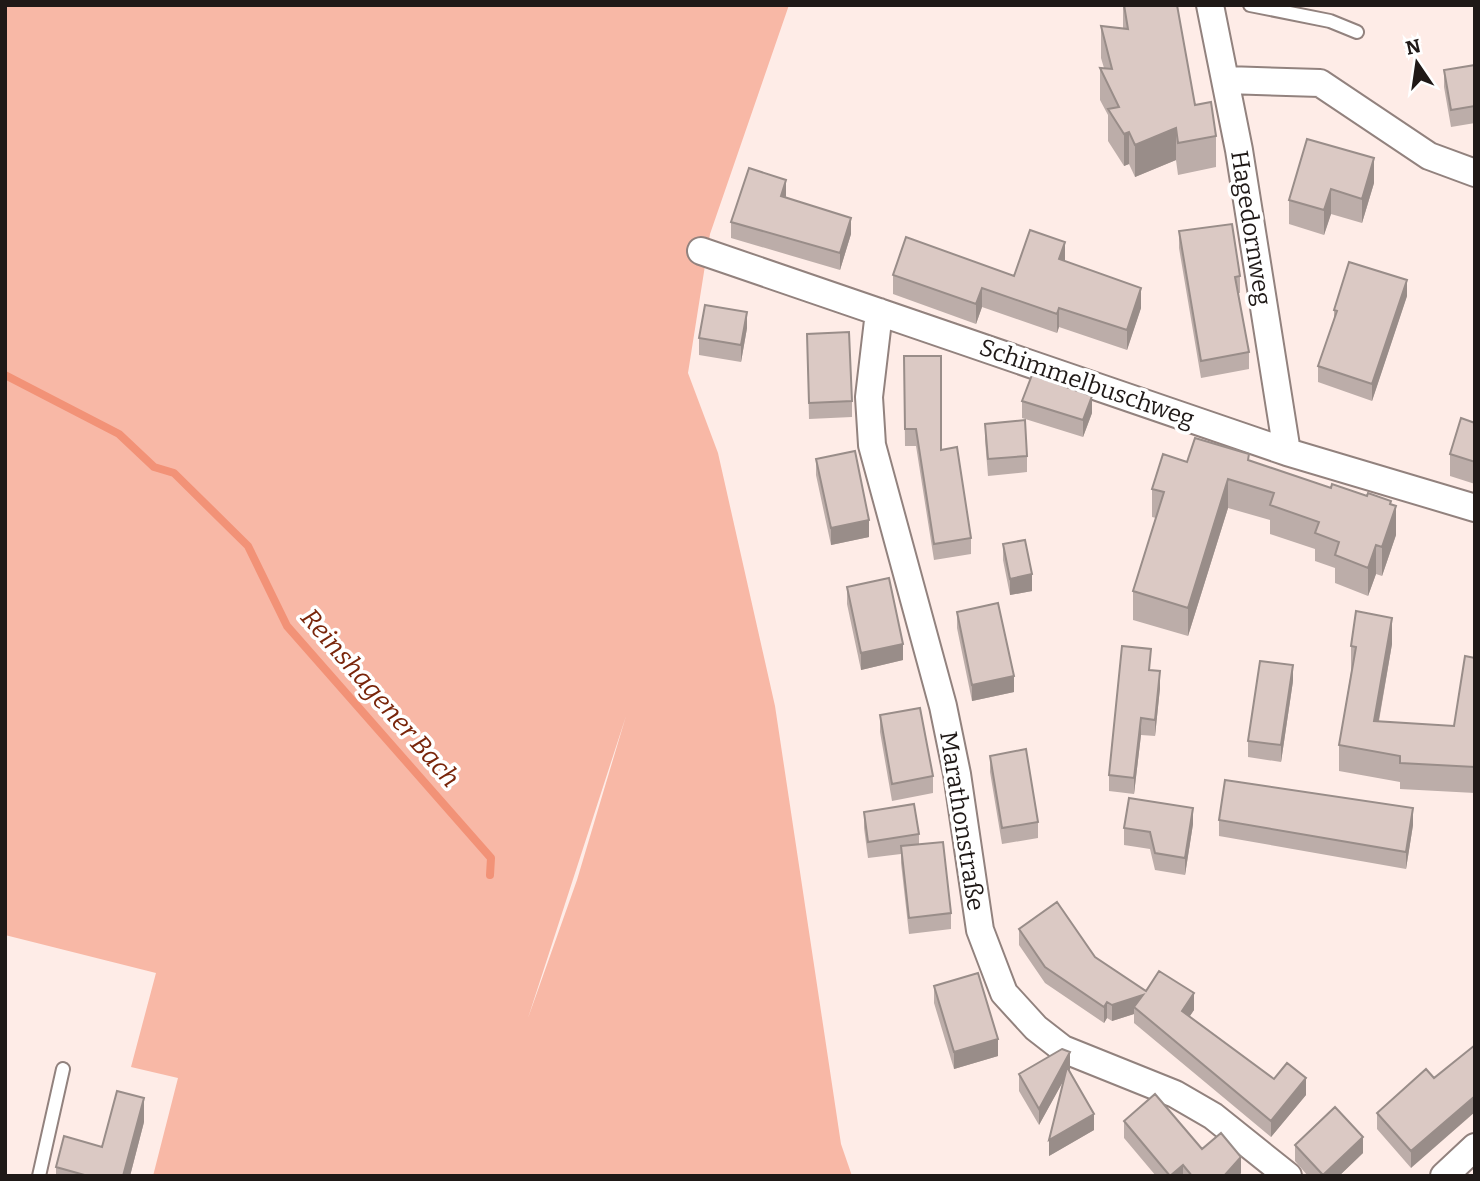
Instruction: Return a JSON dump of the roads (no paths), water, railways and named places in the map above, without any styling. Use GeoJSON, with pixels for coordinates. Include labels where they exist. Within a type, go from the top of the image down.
{"type":"FeatureCollection","features":[{"type":"Feature","properties":{"kind":"street","name":"Hagedornweg"},"geometry":{"type":"LineString","coordinates":[[1210,5],[1226,80],[1287,452]]}},
{"type":"Feature","properties":{"kind":"street"},"geometry":{"type":"LineString","coordinates":[[1226,80],[1320,83],[1429,156],[1475,173]]}},
{"type":"Feature","properties":{"kind":"street","name":"Schimmelbuschweg"},"geometry":{"type":"LineString","coordinates":[[701,251],[1287,452],[1475,508]]}},
{"type":"Feature","properties":{"kind":"street","name":"Marathonstraße"},"geometry":{"type":"LineString","coordinates":[[879,312],[869,397],[872,445],[943,706],[959,787],[980,930],[1004,993],[1035,1028],[1063,1049],[1175,1094],[1223,1123],[1288,1176]]}},
{"type":"Feature","properties":{"kind":"street"},"geometry":{"type":"LineString","coordinates":[[1444,1176],[1475,1147]]}},
{"type":"Feature","properties":{"kind":"lane"},"geometry":{"type":"LineString","coordinates":[[1250,5],[1298,10],[1357,32]]}},
{"type":"Feature","properties":{"kind":"lane"},"geometry":{"type":"LineString","coordinates":[[39,1176],[63,1069]]}},
{"type":"Feature","properties":{"kind":"waterway","name":"Reinshagener Bach"},"geometry":{"type":"LineString","coordinates":[[5,375],[119,434],[154,467],[174,473],[248,546],[287,626],[491,858],[490,875]]}}]}
